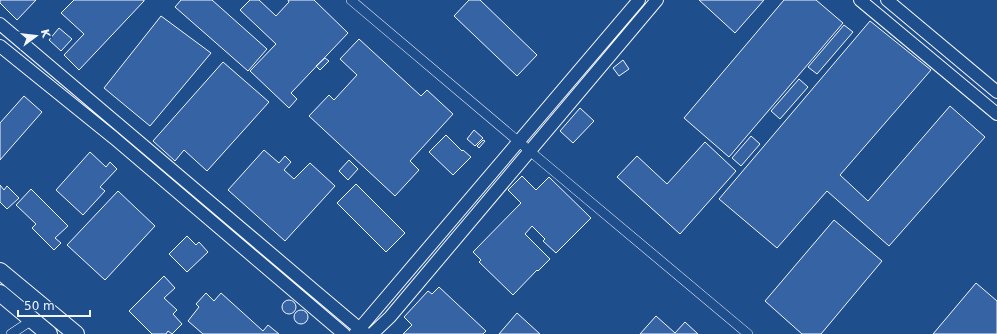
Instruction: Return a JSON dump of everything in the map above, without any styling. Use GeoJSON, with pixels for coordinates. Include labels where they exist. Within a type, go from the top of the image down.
{"type":"FeatureCollection","features":[{"type":"Feature","properties":{"kind":"highway"},"geometry":{"type":"LineString","coordinates":[[0,271],[76,334]]}},
{"type":"Feature","properties":{"kind":"highway"},"geometry":{"type":"LineString","coordinates":[[0,293],[49,334]]}},
{"type":"Feature","properties":{"kind":"street"},"geometry":{"type":"LineString","coordinates":[[351,0],[748,334]]}},
{"type":"Feature","properties":{"kind":"street"},"geometry":{"type":"LineString","coordinates":[[0,24],[360,332],[639,0]]}},
{"type":"Feature","properties":{"kind":"street"},"geometry":{"type":"LineString","coordinates":[[372,334],[390,316],[658,0]]}},
{"type":"Feature","properties":{"kind":"street"},"geometry":{"type":"LineString","coordinates":[[860,0],[997,114]]}},
{"type":"Feature","properties":{"kind":"street"},"geometry":{"type":"LineString","coordinates":[[887,0],[997,92]]}},
{"type":"Feature","properties":{"kind":"street"},"geometry":{"type":"LineString","coordinates":[[0,46],[114,138],[344,334]]}},
{"type":"Feature","properties":{"kind":"street"},"geometry":{"type":"LineString","coordinates":[[11,334],[32,320]]}},
{"type":"Feature","properties":{"kind":"building"},"geometry":{"type":"Polygon","coordinates":[[[0,0],[36,0],[17,20],[0,3],[0,0]]]}},
{"type":"Feature","properties":{"kind":"building"},"geometry":{"type":"Polygon","coordinates":[[[74,0],[144,0],[79,70],[64,55],[84,34],[61,13],[74,0]]]}},
{"type":"Feature","properties":{"kind":"building"},"geometry":{"type":"Polygon","coordinates":[[[181,0],[212,0],[267,49],[248,71],[175,7],[181,0]]]}},
{"type":"Feature","properties":{"kind":"building"},"geometry":{"type":"Polygon","coordinates":[[[250,0],[259,0],[276,16],[289,2],[288,0],[314,0],[348,33],[291,93],[297,99],[289,108],[250,71],[276,44],[240,10],[250,0]]]}},
{"type":"Feature","properties":{"kind":"building"},"geometry":{"type":"Polygon","coordinates":[[[469,0],[480,0],[537,55],[517,76],[454,16],[469,0]]]}},
{"type":"Feature","properties":{"kind":"building"},"geometry":{"type":"Polygon","coordinates":[[[699,0],[764,0],[735,33],[699,0]]]}},
{"type":"Feature","properties":{"kind":"building"},"geometry":{"type":"Polygon","coordinates":[[[784,0],[816,0],[843,23],[729,157],[684,118],[784,0]]]}},
{"type":"Feature","properties":{"kind":"building"},"geometry":{"type":"Polygon","coordinates":[[[161,16],[211,53],[150,126],[104,88],[161,16]]]}},
{"type":"Feature","properties":{"kind":"building"},"geometry":{"type":"Polygon","coordinates":[[[870,21],[931,70],[840,175],[868,201],[950,106],[985,137],[889,246],[827,191],[777,248],[719,199],[870,21]]]}},
{"type":"Feature","properties":{"kind":"building"},"geometry":{"type":"Polygon","coordinates":[[[844,25],[853,32],[817,74],[808,67],[844,25]]]}},
{"type":"Feature","properties":{"kind":"building"},"geometry":{"type":"Polygon","coordinates":[[[59,28],[72,39],[61,51],[49,40],[59,28]]]}},
{"type":"Feature","properties":{"kind":"building"},"geometry":{"type":"Polygon","coordinates":[[[359,39],[421,96],[427,90],[453,114],[410,161],[419,170],[395,196],[309,116],[329,95],[334,100],[357,75],[340,59],[359,39]]]}},
{"type":"Feature","properties":{"kind":"building"},"geometry":{"type":"Polygon","coordinates":[[[325,58],[329,61],[320,70],[316,66],[325,58]]]}},
{"type":"Feature","properties":{"kind":"building"},"geometry":{"type":"Polygon","coordinates":[[[623,60],[629,69],[619,76],[613,68],[623,60]]]}},
{"type":"Feature","properties":{"kind":"building"},"geometry":{"type":"Polygon","coordinates":[[[223,62],[269,102],[207,171],[184,150],[175,161],[153,141],[223,62]]]}},
{"type":"Feature","properties":{"kind":"building"},"geometry":{"type":"Polygon","coordinates":[[[799,79],[808,87],[780,119],[771,111],[799,79]]]}},
{"type":"Feature","properties":{"kind":"building"},"geometry":{"type":"Polygon","coordinates":[[[24,96],[42,112],[0,160],[0,123],[24,96]]]}},
{"type":"Feature","properties":{"kind":"building"},"geometry":{"type":"Polygon","coordinates":[[[580,108],[594,121],[573,143],[560,131],[580,108]]]}},
{"type":"Feature","properties":{"kind":"building"},"geometry":{"type":"Polygon","coordinates":[[[474,130],[483,138],[475,146],[467,139],[474,130]]]}},
{"type":"Feature","properties":{"kind":"building"},"geometry":{"type":"Polygon","coordinates":[[[446,135],[462,151],[463,150],[471,157],[453,175],[429,152],[446,135]]]}},
{"type":"Feature","properties":{"kind":"building"},"geometry":{"type":"Polygon","coordinates":[[[751,136],[760,144],[741,166],[732,158],[751,136]]]}},
{"type":"Feature","properties":{"kind":"building"},"geometry":{"type":"Polygon","coordinates":[[[483,140],[485,141],[479,148],[477,146],[483,140]]]}},
{"type":"Feature","properties":{"kind":"building"},"geometry":{"type":"Polygon","coordinates":[[[705,142],[736,171],[680,234],[617,177],[637,156],[667,184],[705,142]]]}},
{"type":"Feature","properties":{"kind":"building"},"geometry":{"type":"Polygon","coordinates":[[[264,150],[279,163],[285,156],[291,162],[284,170],[294,179],[310,163],[335,186],[285,241],[228,190],[264,150]]]}},
{"type":"Feature","properties":{"kind":"building"},"geometry":{"type":"Polygon","coordinates":[[[90,152],[106,167],[110,162],[117,169],[100,187],[105,191],[83,215],[56,190],[90,152]]]}},
{"type":"Feature","properties":{"kind":"building"},"geometry":{"type":"Polygon","coordinates":[[[349,160],[358,169],[348,180],[339,171],[349,160]]]}},
{"type":"Feature","properties":{"kind":"building"},"geometry":{"type":"Polygon","coordinates":[[[522,176],[536,190],[549,177],[591,218],[556,253],[543,241],[545,239],[532,226],[525,234],[550,259],[513,295],[479,262],[481,260],[473,252],[521,203],[508,190],[522,176]]]}},
{"type":"Feature","properties":{"kind":"building"},"geometry":{"type":"Polygon","coordinates":[[[356,184],[405,233],[386,252],[337,203],[356,184]]]}},
{"type":"Feature","properties":{"kind":"building"},"geometry":{"type":"Polygon","coordinates":[[[0,185],[4,190],[7,186],[19,198],[7,209],[0,202],[0,185]]]}},
{"type":"Feature","properties":{"kind":"building"},"geometry":{"type":"Polygon","coordinates":[[[31,189],[68,226],[55,238],[61,243],[54,250],[32,228],[36,224],[16,205],[31,189]]]}},
{"type":"Feature","properties":{"kind":"building"},"geometry":{"type":"Polygon","coordinates":[[[118,191],[155,226],[105,280],[67,245],[118,191]]]}},
{"type":"Feature","properties":{"kind":"building"},"geometry":{"type":"Polygon","coordinates":[[[834,220],[882,261],[821,334],[802,334],[765,301],[834,220]]]}},
{"type":"Feature","properties":{"kind":"building"},"geometry":{"type":"Polygon","coordinates":[[[187,236],[196,245],[199,242],[208,252],[187,272],[169,254],[187,236]]]}},
{"type":"Feature","properties":{"kind":"building"},"geometry":{"type":"Polygon","coordinates":[[[164,276],[175,288],[164,298],[177,310],[173,314],[182,324],[172,334],[168,331],[166,334],[152,334],[129,311],[164,276]]]}},
{"type":"Feature","properties":{"kind":"building"},"geometry":{"type":"Polygon","coordinates":[[[976,283],[997,301],[997,334],[933,334],[976,283]]]}},
{"type":"Feature","properties":{"kind":"building"},"geometry":{"type":"Polygon","coordinates":[[[439,287],[486,331],[483,334],[403,334],[412,325],[404,317],[428,291],[432,294],[439,287]]]}},
{"type":"Feature","properties":{"kind":"building"},"geometry":{"type":"Polygon","coordinates":[[[206,293],[214,301],[221,293],[263,331],[268,325],[279,334],[203,334],[188,321],[199,307],[196,304],[206,293]]]}},
{"type":"Feature","properties":{"kind":"building"},"geometry":{"type":"Polygon","coordinates":[[[289,300],[294,302],[296,307],[294,312],[289,314],[284,312],[282,307],[284,302],[289,300]]]}},
{"type":"Feature","properties":{"kind":"building"},"geometry":{"type":"Polygon","coordinates":[[[301,310],[306,312],[308,317],[306,322],[301,324],[296,322],[294,317],[296,312],[301,310]]]}},
{"type":"Feature","properties":{"kind":"building"},"geometry":{"type":"Polygon","coordinates":[[[517,313],[540,334],[499,334],[517,313]]]}},
{"type":"Feature","properties":{"kind":"building"},"geometry":{"type":"Polygon","coordinates":[[[656,316],[675,333],[685,322],[698,334],[640,334],[656,316]]]}}]}
